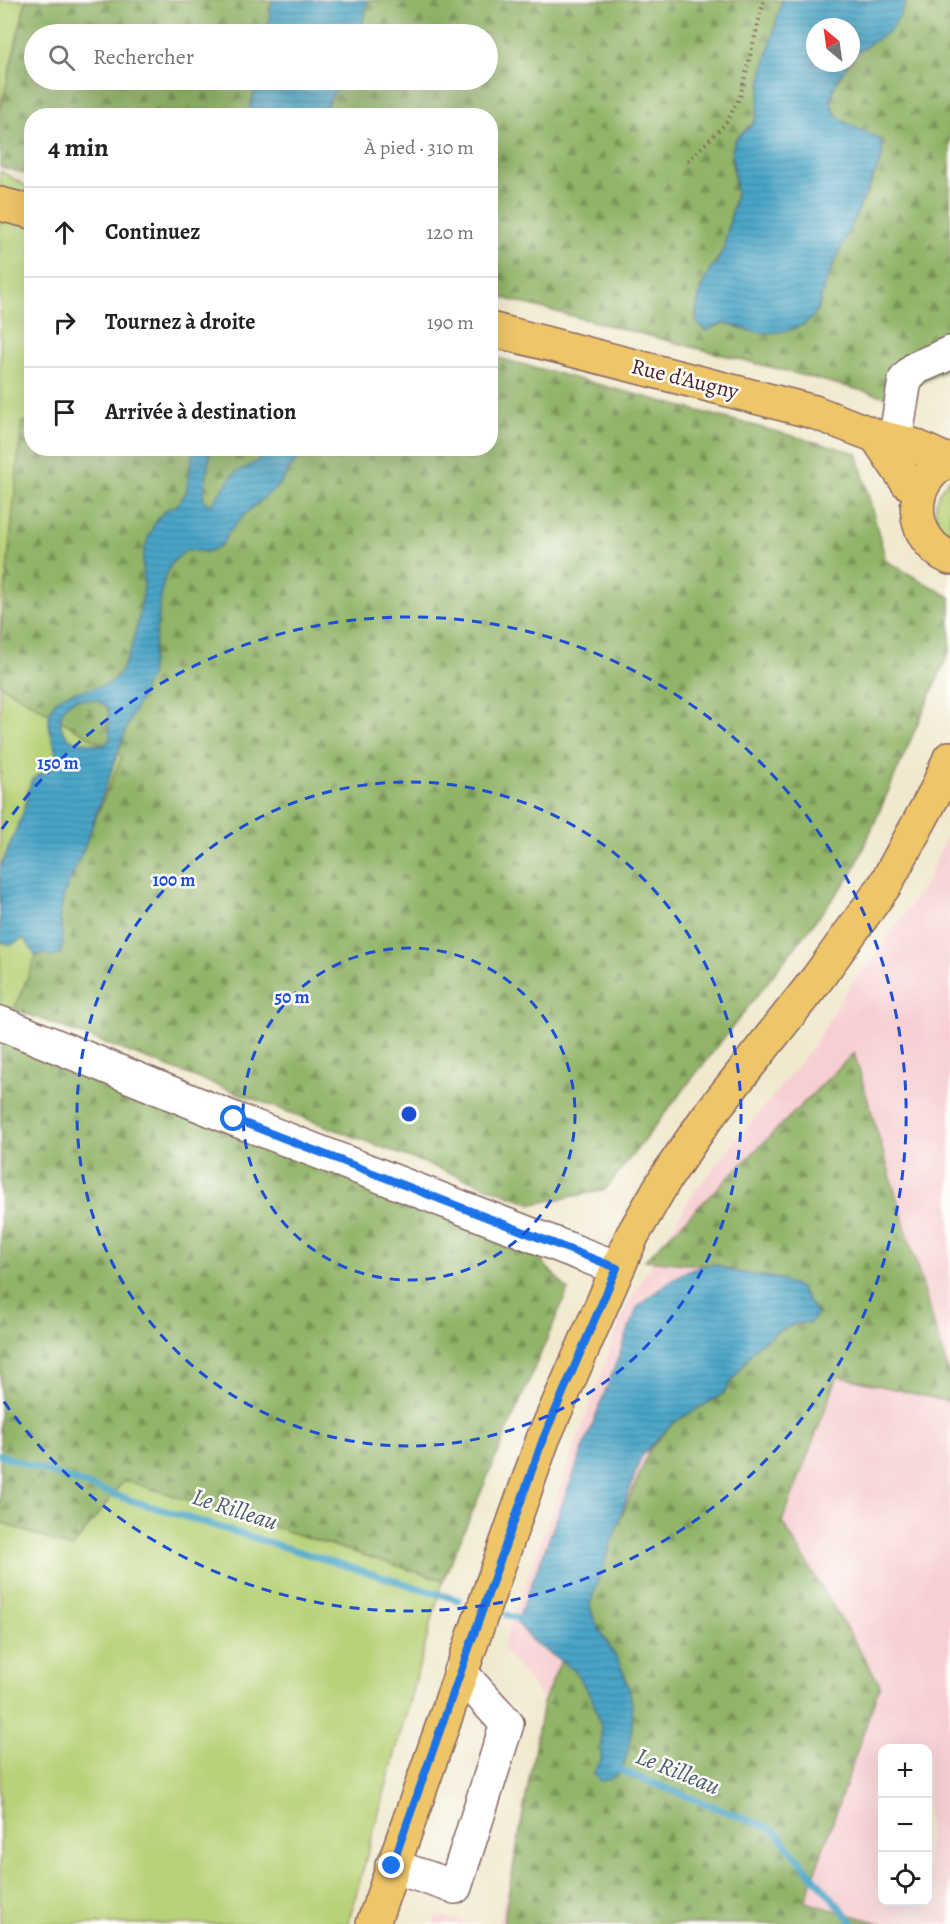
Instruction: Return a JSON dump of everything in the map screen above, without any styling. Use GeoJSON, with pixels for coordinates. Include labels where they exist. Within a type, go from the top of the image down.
{"type":"FeatureCollection","features":[{"type":"Feature","properties":{"kind":"main road"},"geometry":{"type":"LineString","coordinates":[[0,204],[24,210]]}},
{"type":"Feature","properties":{"kind":"main road","name":"Rue d'Augny"},"geometry":{"type":"LineString","coordinates":[[498,331],[814,412],[886,438],[913,445],[949,460]]}},
{"type":"Feature","properties":{"kind":"main road"},"geometry":{"type":"LineString","coordinates":[[886,438],[907,482],[920,490]]}},
{"type":"Feature","properties":{"kind":"main road"},"geometry":{"type":"LineString","coordinates":[[949,460],[930,474],[920,490],[917,507],[919,525],[927,541],[940,554],[950,558]]}},
{"type":"Feature","properties":{"kind":"main road"},"geometry":{"type":"LineString","coordinates":[[373,1924],[543,1439],[632,1236],[665,1179],[706,1119],[817,979],[885,885],[937,789],[950,758]]}},
{"type":"Feature","properties":{"kind":"lane"},"geometry":{"type":"LineString","coordinates":[[886,438],[905,380],[916,368],[950,353]]}},
{"type":"Feature","properties":{"kind":"lane"},"geometry":{"type":"LineString","coordinates":[[0,1023],[234,1119],[617,1268]]}},
{"type":"Feature","properties":{"kind":"lane"},"geometry":{"type":"LineString","coordinates":[[392,1866],[455,1887],[507,1724],[460,1672]]}},
{"type":"Feature","properties":{"kind":"path"},"geometry":{"type":"LineString","coordinates":[[688,161],[726,123],[740,97],[764,0]]}},
{"type":"Feature","properties":{"kind":"shaded area"},"geometry":{"type":"Polygon","coordinates":[[[950,828],[950,1924],[498,1924],[553,1711],[502,1648],[624,1311],[691,1196],[811,1049],[852,982],[872,960],[926,883],[950,828]]]}},
{"type":"Feature","properties":{"kind":"shaded area"},"geometry":{"type":"Polygon","coordinates":[[[436,1915],[474,1924],[434,1924],[436,1915]]]}},
{"type":"Feature","properties":{"kind":"green space"},"geometry":{"type":"Polygon","coordinates":[[[0,0],[26,0],[0,112],[0,0]]]}},
{"type":"Feature","properties":{"kind":"green space"},"geometry":{"type":"Polygon","coordinates":[[[26,0],[272,0],[268,24],[24,24],[24,90],[255,90],[250,108],[24,108],[24,173],[0,167],[0,112],[26,0]]]}},
{"type":"Feature","properties":{"kind":"green space"},"geometry":{"type":"Polygon","coordinates":[[[368,0],[782,0],[763,72],[756,118],[752,125],[746,128],[732,161],[736,194],[724,247],[700,291],[696,314],[750,331],[775,332],[812,319],[818,308],[824,286],[882,156],[883,147],[875,136],[842,121],[835,113],[831,106],[834,87],[843,72],[860,72],[860,50],[893,26],[907,0],[950,0],[950,369],[890,398],[498,297],[498,108],[325,108],[335,90],[498,90],[498,24],[362,24],[368,0]]]}},
{"type":"Feature","properties":{"kind":"green space"},"geometry":{"type":"Polygon","coordinates":[[[0,171],[24,184],[24,423],[22,423],[0,643],[0,171]]]}},
{"type":"Feature","properties":{"kind":"green space"},"geometry":{"type":"Polygon","coordinates":[[[498,358],[857,453],[886,561],[950,597],[950,650],[852,874],[605,1190],[533,1204],[14,1009],[122,756],[0,685],[0,643],[22,422],[24,422],[24,456],[498,456],[498,358]]]}},
{"type":"Feature","properties":{"kind":"green space"},"geometry":{"type":"Polygon","coordinates":[[[950,478],[950,539],[939,525],[935,509],[939,493],[950,478]]]}},
{"type":"Feature","properties":{"kind":"green space"},"geometry":{"type":"Polygon","coordinates":[[[0,685],[123,756],[0,1042],[0,685]]]}},
{"type":"Feature","properties":{"kind":"green space"},"geometry":{"type":"Polygon","coordinates":[[[1,1039],[515,1233],[568,1290],[443,1580],[124,1480],[72,1548],[0,1522],[1,1039]]]}},
{"type":"Feature","properties":{"kind":"green space"},"geometry":{"type":"Polygon","coordinates":[[[854,1053],[950,1378],[950,1402],[838,1376],[782,1522],[880,1684],[805,1902],[883,1924],[503,1924],[543,1703],[650,1449],[673,1423],[723,1394],[756,1347],[777,1332],[799,1323],[810,1323],[780,1279],[735,1272],[715,1264],[699,1265],[645,1260],[854,1053]]]}},
{"type":"Feature","properties":{"kind":"green space"},"geometry":{"type":"Polygon","coordinates":[[[124,1480],[443,1580],[348,1924],[0,1924],[0,1522],[72,1548],[124,1480]]]}},
{"type":"Feature","properties":{"kind":"water"},"geometry":{"type":"Polygon","coordinates":[[[272,0],[368,0],[362,24],[268,24],[272,0]]]}},
{"type":"Feature","properties":{"kind":"water"},"geometry":{"type":"Polygon","coordinates":[[[782,0],[907,0],[898,20],[890,30],[860,51],[860,18],[806,18],[806,72],[843,72],[832,92],[832,108],[837,116],[879,139],[882,145],[882,157],[824,286],[815,314],[801,326],[784,331],[767,333],[751,331],[724,323],[705,331],[696,321],[700,291],[724,247],[736,194],[732,149],[736,138],[752,125],[756,118],[763,72],[782,0]]]}},
{"type":"Feature","properties":{"kind":"water"},"geometry":{"type":"Polygon","coordinates":[[[255,90],[335,90],[325,108],[250,108],[255,90]]]}},
{"type":"Feature","properties":{"kind":"water"},"geometry":{"type":"Polygon","coordinates":[[[192,456],[210,456],[203,498],[208,504],[212,504],[234,473],[250,466],[263,456],[300,456],[278,486],[244,515],[228,533],[223,543],[206,552],[186,550],[171,564],[163,583],[150,676],[127,727],[85,846],[64,894],[60,915],[63,945],[60,954],[54,957],[44,953],[36,956],[25,940],[22,939],[11,945],[0,942],[0,868],[23,813],[31,781],[51,769],[56,759],[49,725],[52,707],[65,695],[109,683],[121,671],[131,648],[139,617],[144,586],[143,558],[149,535],[163,513],[176,506],[186,493],[192,456]],[[76,699],[63,710],[61,721],[64,732],[76,741],[105,745],[110,738],[108,708],[97,700],[76,699]]]}},
{"type":"Feature","properties":{"kind":"water"},"geometry":{"type":"Polygon","coordinates":[[[715,1264],[735,1272],[780,1279],[800,1288],[817,1314],[810,1323],[798,1323],[777,1332],[756,1347],[723,1394],[673,1423],[641,1457],[590,1605],[596,1622],[624,1673],[633,1711],[627,1754],[621,1770],[616,1776],[600,1781],[593,1774],[601,1761],[601,1726],[592,1698],[575,1671],[532,1641],[517,1622],[637,1308],[673,1279],[693,1269],[715,1264]]]}},
{"type":"Feature","properties":{"kind":"waterway","name":"Le Rilleau"},"geometry":{"type":"LineString","coordinates":[[0,1455],[130,1500],[458,1600]]}},
{"type":"Feature","properties":{"kind":"waterway","name":"Le Rilleau"},"geometry":{"type":"LineString","coordinates":[[507,1615],[525,1621]]}},
{"type":"Feature","properties":{"kind":"waterway","name":"Le Rilleau"},"geometry":{"type":"LineString","coordinates":[[616,1765],[622,1771],[774,1830],[854,1924]]}},
{"type":"Feature","properties":{"kind":"route"},"geometry":{"type":"LineString","coordinates":[[234,1119],[617,1268],[543,1439],[392,1866]]}}]}
